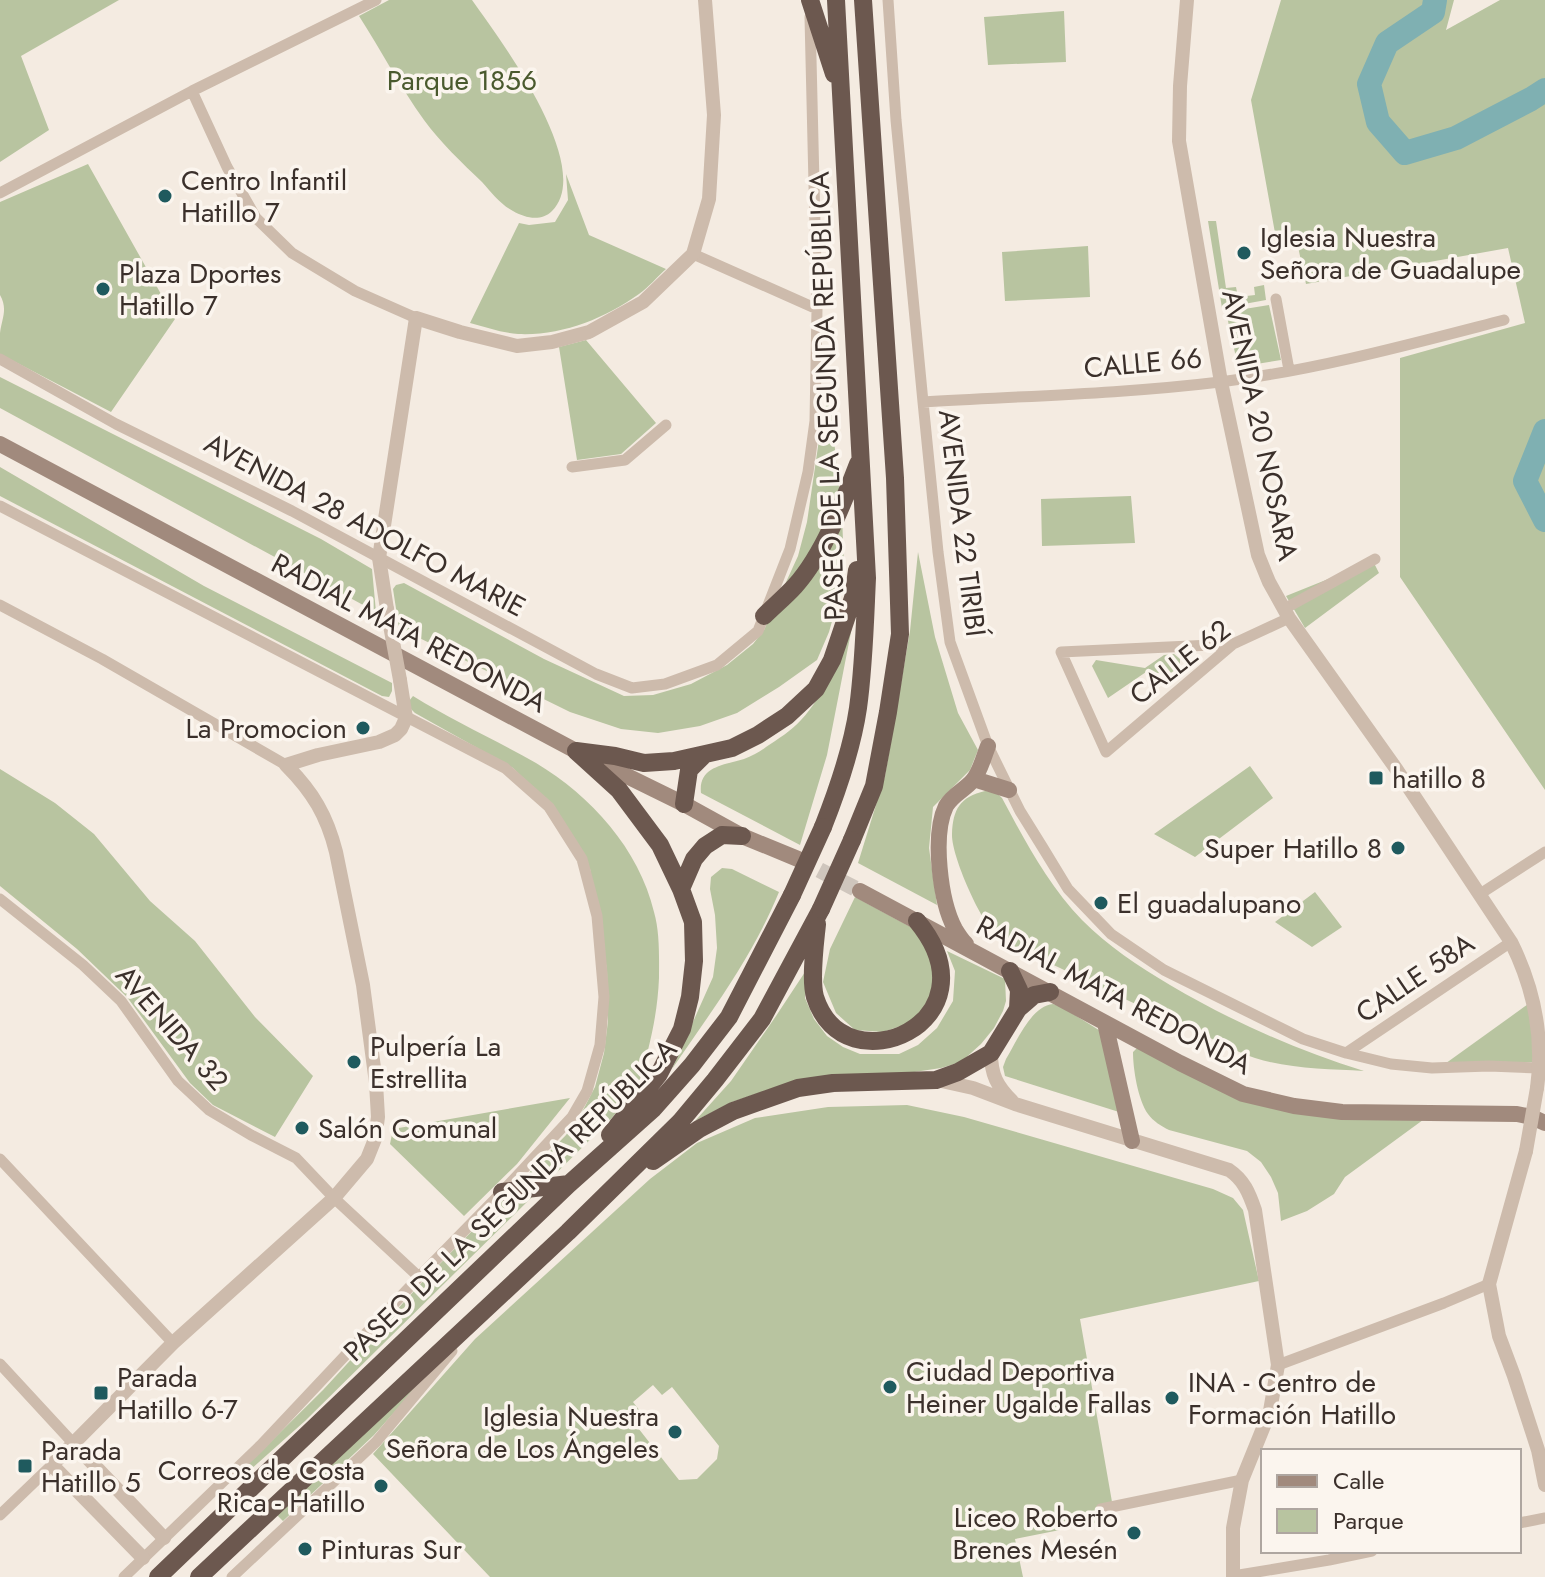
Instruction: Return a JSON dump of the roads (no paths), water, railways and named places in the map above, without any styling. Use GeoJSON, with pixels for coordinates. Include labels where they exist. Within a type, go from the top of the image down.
{"type":"FeatureCollection","features":[{"type":"Feature","properties":{"kind":"highway"},"geometry":{"type":"LineString","coordinates":[[810,0],[842,100]]}},
{"type":"Feature","properties":{"kind":"highway","name":"PASEO DE LA SEGUNDA REPÚBLICA"},"geometry":{"type":"LineString","coordinates":[[158,1577],[574,1180],[653,1109],[729,1017],[823,827],[839,785],[858,710],[867,578],[836,0]]}},
{"type":"Feature","properties":{"kind":"highway","name":"PASEO DE LA SEGUNDA REPÚBLICA"},"geometry":{"type":"LineString","coordinates":[[199,1577],[568,1232],[680,1122],[762,1019],[819,913],[852,840],[874,786],[900,634],[895,478],[863,0]]}},
{"type":"Feature","properties":{"kind":"highway"},"geometry":{"type":"LineString","coordinates":[[764,616],[797,584],[817,552],[838,514],[860,458]]}},
{"type":"Feature","properties":{"kind":"highway"},"geometry":{"type":"LineString","coordinates":[[576,751],[644,763],[674,761],[732,748],[787,716],[816,689],[832,660],[853,598],[863,520]]}},
{"type":"Feature","properties":{"kind":"highway"},"geometry":{"type":"LineString","coordinates":[[502,1192],[574,1180],[659,1074],[682,1029],[690,997],[694,961],[693,922],[681,889],[660,845],[639,816],[619,790],[576,751]]}},
{"type":"Feature","properties":{"kind":"highway"},"geometry":{"type":"LineString","coordinates":[[684,804],[689,770],[704,755]]}},
{"type":"Feature","properties":{"kind":"highway"},"geometry":{"type":"LineString","coordinates":[[681,889],[694,859],[705,846],[722,835],[742,836]]}},
{"type":"Feature","properties":{"kind":"highway"},"geometry":{"type":"LineString","coordinates":[[819,913],[813,983],[815,995],[824,1015],[836,1028],[865,1041],[886,1041],[909,1032],[927,1017],[936,1003],[941,983],[940,961],[929,935],[917,921]]}},
{"type":"Feature","properties":{"kind":"highway"},"geometry":{"type":"LineString","coordinates":[[1010,971],[1019,990],[1018,1009]]}},
{"type":"Feature","properties":{"kind":"highway"},"geometry":{"type":"LineString","coordinates":[[568,1232],[661,1155],[733,1111],[798,1088],[833,1083],[936,1080],[958,1072],[991,1053],[1018,1009],[1034,995],[1050,992]]}},
{"type":"Feature","properties":{"kind":"main road","name":"RADIAL MATA REDONDA"},"geometry":{"type":"LineString","coordinates":[[0,444],[576,751],[742,836],[798,859]]}},
{"type":"Feature","properties":{"kind":"main road"},"geometry":{"type":"LineString","coordinates":[[969,949],[954,928],[942,889],[939,857],[942,819],[947,805],[974,779],[988,746]]}},
{"type":"Feature","properties":{"kind":"main road"},"geometry":{"type":"LineString","coordinates":[[974,779],[1009,790]]}},
{"type":"Feature","properties":{"kind":"main road","name":"RADIAL MATA REDONDA"},"geometry":{"type":"LineString","coordinates":[[860,891],[1243,1094],[1294,1106],[1342,1112],[1517,1114],[1545,1123]]}},
{"type":"Feature","properties":{"kind":"main road"},"geometry":{"type":"LineString","coordinates":[[1105,1023],[1132,1141]]}},
{"type":"Feature","properties":{"kind":"street"},"geometry":{"type":"LineString","coordinates":[[0,193],[192,91],[376,0]]}},
{"type":"Feature","properties":{"kind":"street"},"geometry":{"type":"LineString","coordinates":[[192,91],[227,167],[256,218],[292,253],[375,302],[416,318],[517,346],[552,342],[589,332],[643,302],[693,254],[709,199],[714,115],[705,0]]}},
{"type":"Feature","properties":{"kind":"street","name":"AVENIDA 28 ADOLFO MARIE"},"geometry":{"type":"LineString","coordinates":[[0,359],[116,424],[292,511],[596,674],[632,688],[665,684],[717,665],[758,631],[790,549],[808,472],[815,421],[817,309],[810,0]]}},
{"type":"Feature","properties":{"kind":"street","name":"AVENIDA 22 TIRIBÍ"},"geometry":{"type":"LineString","coordinates":[[888,0],[896,120],[923,402],[950,642],[988,746],[1009,790],[1068,889],[1111,934],[1164,970],[1303,1039],[1391,1064],[1432,1068],[1539,1068]]}},
{"type":"Feature","properties":{"kind":"street","name":"AVENIDA 20 NOSARA"},"geometry":{"type":"LineString","coordinates":[[1187,0],[1179,141],[1221,382],[1258,555],[1286,613],[1511,942],[1523,964],[1545,1022]]}},
{"type":"Feature","properties":{"kind":"street"},"geometry":{"type":"LineString","coordinates":[[693,254],[817,309]]}},
{"type":"Feature","properties":{"kind":"street"},"geometry":{"type":"LineString","coordinates":[[1276,299],[1289,370]]}},
{"type":"Feature","properties":{"kind":"street"},"geometry":{"type":"LineString","coordinates":[[286,765],[379,742],[395,735],[406,718],[379,558],[416,318]]}},
{"type":"Feature","properties":{"kind":"street","name":"CALLE 66"},"geometry":{"type":"LineString","coordinates":[[923,402],[1095,394],[1221,382],[1382,351],[1504,320]]}},
{"type":"Feature","properties":{"kind":"street"},"geometry":{"type":"LineString","coordinates":[[572,467],[625,460],[666,425]]}},
{"type":"Feature","properties":{"kind":"street"},"geometry":{"type":"LineString","coordinates":[[0,506],[505,768],[549,807],[582,859],[597,916],[604,997],[600,1045],[587,1091],[572,1117],[261,1445],[124,1577]]}},
{"type":"Feature","properties":{"kind":"street","name":"CALLE 62"},"geometry":{"type":"LineString","coordinates":[[1233,644],[1061,652],[1106,752],[1233,644],[1375,559]]}},
{"type":"Feature","properties":{"kind":"street"},"geometry":{"type":"LineString","coordinates":[[0,605],[102,659],[286,765],[313,795],[331,831],[363,985],[378,1117],[375,1139],[367,1159],[334,1198],[173,1343],[0,1515]]}},
{"type":"Feature","properties":{"kind":"street"},"geometry":{"type":"LineString","coordinates":[[1480,894],[1545,852]]}},
{"type":"Feature","properties":{"kind":"street","name":"AVENIDA 32"},"geometry":{"type":"LineString","coordinates":[[0,899],[83,965],[121,1001],[178,1081],[209,1110],[296,1158],[419,1277]]}},
{"type":"Feature","properties":{"kind":"street","name":"CALLE 58A"},"geometry":{"type":"LineString","coordinates":[[1346,1053],[1511,942]]}},
{"type":"Feature","properties":{"kind":"street"},"geometry":{"type":"LineString","coordinates":[[1533,995],[1540,1048],[1537,1088],[1526,1151],[1489,1284],[1499,1336],[1538,1450],[1545,1485]]}},
{"type":"Feature","properties":{"kind":"street"},"geometry":{"type":"LineString","coordinates":[[991,1053],[995,1082],[1015,1104]]}},
{"type":"Feature","properties":{"kind":"street"},"geometry":{"type":"LineString","coordinates":[[936,1080],[973,1088],[1015,1104],[1229,1170],[1243,1182],[1255,1210],[1278,1365],[1270,1411],[1242,1480],[1233,1528],[1233,1576],[1362,1553]]}},
{"type":"Feature","properties":{"kind":"street"},"geometry":{"type":"LineString","coordinates":[[0,1159],[173,1343]]}},
{"type":"Feature","properties":{"kind":"street"},"geometry":{"type":"LineString","coordinates":[[1278,1365],[1489,1284]]}},
{"type":"Feature","properties":{"kind":"street"},"geometry":{"type":"LineString","coordinates":[[232,1577],[376,1442],[491,1303]]}},
{"type":"Feature","properties":{"kind":"street"},"geometry":{"type":"LineString","coordinates":[[1276,1346],[1297,1358]]}},
{"type":"Feature","properties":{"kind":"street"},"geometry":{"type":"LineString","coordinates":[[0,1364],[164,1538]]}},
{"type":"Feature","properties":{"kind":"street"},"geometry":{"type":"LineString","coordinates":[[52,1465],[143,1558]]}},
{"type":"Feature","properties":{"kind":"street"},"geometry":{"type":"LineString","coordinates":[[1101,1509],[1242,1480]]}},
{"type":"Feature","properties":{"kind":"street"},"geometry":{"type":"LineString","coordinates":[[1521,1523],[1545,1518]]}},
{"type":"Feature","properties":{"kind":"waterway"},"geometry":{"type":"LineString","coordinates":[[1435,0],[1433,12],[1387,43],[1369,84],[1378,122],[1405,153],[1456,138],[1545,90]]}},
{"type":"Feature","properties":{"kind":"waterway"},"geometry":{"type":"LineString","coordinates":[[1545,431],[1525,481],[1545,520]]}},
{"type":"Feature","properties":{"kind":"tunnel"},"geometry":{"type":"LineString","coordinates":[[798,859],[860,891]]}},
{"type":"Feature","properties":{"kind":"place","name":"Centro Infantil Hatillo 7"},"geometry":{"type":"Point","coordinates":[165,196]}},
{"type":"Feature","properties":{"kind":"place","name":"Iglesia Nuestra Señora de Guadalupe"},"geometry":{"type":"Point","coordinates":[1244,253]}},
{"type":"Feature","properties":{"kind":"place","name":"Plaza Dportes Hatillo 7"},"geometry":{"type":"Point","coordinates":[103,289]}},
{"type":"Feature","properties":{"kind":"place","name":"La Promocion"},"geometry":{"type":"Point","coordinates":[363,728]}},
{"type":"Feature","properties":{"kind":"place","name":"hatillo 8"},"geometry":{"type":"Point","coordinates":[1376,778]}},
{"type":"Feature","properties":{"kind":"place","name":"Super Hatillo 8"},"geometry":{"type":"Point","coordinates":[1398,848]}},
{"type":"Feature","properties":{"kind":"place","name":"El guadalupano"},"geometry":{"type":"Point","coordinates":[1101,903]}},
{"type":"Feature","properties":{"kind":"place","name":"Pulpería La Estrellita"},"geometry":{"type":"Point","coordinates":[354,1062]}},
{"type":"Feature","properties":{"kind":"place","name":"Salón Comunal"},"geometry":{"type":"Point","coordinates":[302,1128]}},
{"type":"Feature","properties":{"kind":"place","name":"Ciudad Deportiva Heiner Ugalde Fallas"},"geometry":{"type":"Point","coordinates":[890,1387]}},
{"type":"Feature","properties":{"kind":"place","name":"Parada Hatillo 6-7"},"geometry":{"type":"Point","coordinates":[101,1393]}},
{"type":"Feature","properties":{"kind":"place","name":"INA - Centro de Formación Hatillo"},"geometry":{"type":"Point","coordinates":[1172,1398]}},
{"type":"Feature","properties":{"kind":"place","name":"Iglesia Nuestra Señora de Los Ángeles"},"geometry":{"type":"Point","coordinates":[675,1432]}},
{"type":"Feature","properties":{"kind":"place","name":"Parada Hatillo 5"},"geometry":{"type":"Point","coordinates":[25,1466]}},
{"type":"Feature","properties":{"kind":"place","name":"Correos de Costa Rica - Hatillo"},"geometry":{"type":"Point","coordinates":[381,1486]}},
{"type":"Feature","properties":{"kind":"place","name":"Liceo Roberto Brenes Mesén"},"geometry":{"type":"Point","coordinates":[1134,1533]}},
{"type":"Feature","properties":{"kind":"place","name":"Pinturas Sur"},"geometry":{"type":"Point","coordinates":[305,1549]}},
{"type":"Feature","properties":{"kind":"park label","name":"Parque 1856"},"geometry":{"type":"Point","coordinates":[462,80]}}]}
